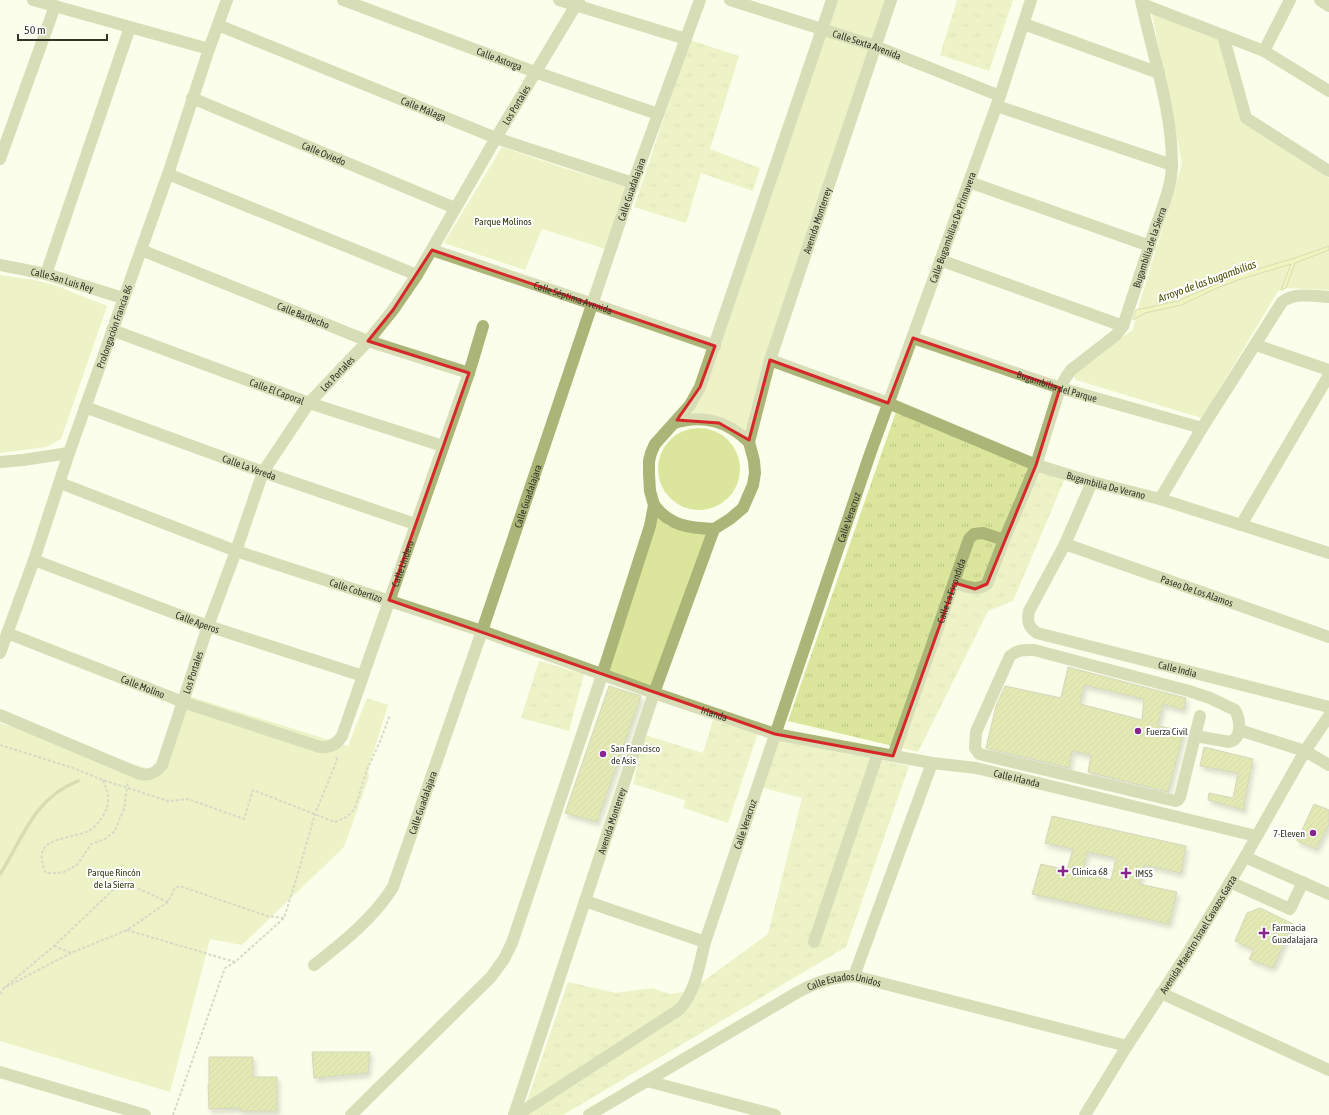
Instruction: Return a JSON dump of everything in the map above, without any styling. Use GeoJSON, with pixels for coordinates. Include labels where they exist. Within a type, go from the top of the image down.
{"type":"FeatureCollection","features":[{"type":"Feature","properties":{"kind":"street"},"geometry":{"type":"LineString","coordinates":[[33,0],[209,49]]}},
{"type":"Feature","properties":{"kind":"street","name":"Prolongación Francia 86"},"geometry":{"type":"LineString","coordinates":[[0,653],[34,560],[69,453],[168,174],[192,98],[227,0]]}},
{"type":"Feature","properties":{"kind":"street","name":"Calle Astorga"},"geometry":{"type":"LineString","coordinates":[[343,0],[535,72],[658,114]]}},
{"type":"Feature","properties":{"kind":"street"},"geometry":{"type":"LineString","coordinates":[[559,0],[577,3],[686,39]]}},
{"type":"Feature","properties":{"kind":"street","name":"Calle Guadalajara"},"geometry":{"type":"LineString","coordinates":[[314,965],[333,950],[374,912],[386,899],[392,887],[412,834],[482,631],[633,183],[700,0]]}},
{"type":"Feature","properties":{"kind":"street","name":"Calle Sexta Avenida"},"geometry":{"type":"LineString","coordinates":[[730,0],[875,46],[999,101],[1172,165]]}},
{"type":"Feature","properties":{"kind":"street"},"geometry":{"type":"LineString","coordinates":[[714,529],[697,528],[671,521],[661,514],[654,504],[650,491],[649,461],[655,444],[690,405],[700,387],[832,0]]}},
{"type":"Feature","properties":{"kind":"street","name":"Avenida Monterrey"},"geometry":{"type":"LineString","coordinates":[[516,1115],[654,693],[714,529],[730,519],[743,508],[754,485],[754,461],[749,442],[770,360],[891,0]]}},
{"type":"Feature","properties":{"kind":"street","name":"Calle Bugambilias De Primavera"},"geometry":{"type":"LineString","coordinates":[[870,454],[999,101],[1031,0]]}},
{"type":"Feature","properties":{"kind":"street"},"geometry":{"type":"LineString","coordinates":[[1264,52],[1290,0]]}},
{"type":"Feature","properties":{"kind":"street"},"geometry":{"type":"LineString","coordinates":[[1320,0],[1329,6]]}},
{"type":"Feature","properties":{"kind":"street"},"geometry":{"type":"LineString","coordinates":[[1142,2],[1264,52],[1329,91]]}},
{"type":"Feature","properties":{"kind":"street","name":"Bugambilia de la Sierra"},"geometry":{"type":"LineString","coordinates":[[1036,465],[1060,388],[1066,377],[1071,370],[1116,335],[1123,326],[1169,185],[1172,165],[1170,126],[1142,2]]}},
{"type":"Feature","properties":{"kind":"street","name":"Los Portales"},"geometry":{"type":"LineString","coordinates":[[130,770],[147,775],[153,774],[162,765],[208,626],[263,472],[309,403],[368,342],[393,310],[417,275],[496,138],[577,3]]}},
{"type":"Feature","properties":{"kind":"street"},"geometry":{"type":"LineString","coordinates":[[0,159],[55,6]]}},
{"type":"Feature","properties":{"kind":"street"},"geometry":{"type":"LineString","coordinates":[[1024,24],[1159,73]]}},
{"type":"Feature","properties":{"kind":"street","name":"Calle Málaga"},"geometry":{"type":"LineString","coordinates":[[218,25],[496,138],[633,183]]}},
{"type":"Feature","properties":{"kind":"street"},"geometry":{"type":"LineString","coordinates":[[46,274],[130,27]]}},
{"type":"Feature","properties":{"kind":"street"},"geometry":{"type":"LineString","coordinates":[[1223,35],[1246,118],[1329,171]]}},
{"type":"Feature","properties":{"kind":"street","name":"Calle Oviedo"},"geometry":{"type":"LineString","coordinates":[[192,98],[455,208]]}},
{"type":"Feature","properties":{"kind":"street"},"geometry":{"type":"LineString","coordinates":[[168,174],[417,275]]}},
{"type":"Feature","properties":{"kind":"street"},"geometry":{"type":"LineString","coordinates":[[969,182],[1150,246]]}},
{"type":"Feature","properties":{"kind":"street","name":"Calle Barbecho"},"geometry":{"type":"LineString","coordinates":[[141,250],[368,342],[469,373]]}},
{"type":"Feature","properties":{"kind":"street","name":"Calle Séptima Avenida"},"geometry":{"type":"LineString","coordinates":[[432,250],[715,346]]}},
{"type":"Feature","properties":{"kind":"street"},"geometry":{"type":"LineString","coordinates":[[940,260],[1123,326]]}},
{"type":"Feature","properties":{"kind":"street","name":"Calle San Luis Rey"},"geometry":{"type":"LineString","coordinates":[[0,265],[46,274],[123,298]]}},
{"type":"Feature","properties":{"kind":"street"},"geometry":{"type":"LineString","coordinates":[[1160,499],[1202,428],[1282,302],[1300,296],[1329,297]]}},
{"type":"Feature","properties":{"kind":"street","name":"Calle Lindero"},"geometry":{"type":"LineString","coordinates":[[330,746],[338,742],[342,736],[364,676],[389,600],[469,373],[483,326]]}},
{"type":"Feature","properties":{"kind":"street","name":"Calle El Caporal"},"geometry":{"type":"LineString","coordinates":[[112,330],[309,403],[443,446]]}},
{"type":"Feature","properties":{"kind":"street","name":"Bugambilia del Parque"},"geometry":{"type":"LineString","coordinates":[[913,338],[1060,388],[1202,428]]}},
{"type":"Feature","properties":{"kind":"street"},"geometry":{"type":"LineString","coordinates":[[1256,345],[1329,370]]}},
{"type":"Feature","properties":{"kind":"street"},"geometry":{"type":"LineString","coordinates":[[770,360],[888,403]]}},
{"type":"Feature","properties":{"kind":"street"},"geometry":{"type":"LineString","coordinates":[[1241,525],[1329,375]]}},
{"type":"Feature","properties":{"kind":"street","name":"Bugambilia De Verano"},"geometry":{"type":"LineString","coordinates":[[888,403],[1036,465],[1092,482],[1160,499],[1241,525],[1327,548]]}},
{"type":"Feature","properties":{"kind":"street","name":"Calle La Vereda"},"geometry":{"type":"LineString","coordinates":[[85,407],[263,472],[416,524]]}},
{"type":"Feature","properties":{"kind":"street"},"geometry":{"type":"LineString","coordinates":[[674,423],[686,420],[704,419],[732,428],[749,442]]}},
{"type":"Feature","properties":{"kind":"street"},"geometry":{"type":"LineString","coordinates":[[0,462],[69,453]]}},
{"type":"Feature","properties":{"kind":"street","name":"Calle Veracruz"},"geometry":{"type":"LineString","coordinates":[[516,1115],[680,1009],[686,1002],[695,983],[705,942],[774,734],[870,454]]}},
{"type":"Feature","properties":{"kind":"street"},"geometry":{"type":"LineString","coordinates":[[955,583],[975,589],[983,588],[987,584],[1036,465]]}},
{"type":"Feature","properties":{"kind":"street"},"geometry":{"type":"LineString","coordinates":[[1065,544],[1092,482]]}},
{"type":"Feature","properties":{"kind":"street","name":"Calle Cobertizo"},"geometry":{"type":"LineString","coordinates":[[60,483],[236,551],[482,631],[654,693]]}},
{"type":"Feature","properties":{"kind":"street"},"geometry":{"type":"LineString","coordinates":[[351,1115],[491,977],[504,959],[512,943],[645,543],[654,504]]}},
{"type":"Feature","properties":{"kind":"street","name":"Calle La Escondida"},"geometry":{"type":"LineString","coordinates":[[893,756],[955,583],[969,539],[974,534],[983,533],[1004,540]]}},
{"type":"Feature","properties":{"kind":"street","name":"Calle India"},"geometry":{"type":"LineString","coordinates":[[1065,544],[1029,611],[1029,626],[1037,633],[1329,707]]}},
{"type":"Feature","properties":{"kind":"street","name":"Paseo De Los Alamos"},"geometry":{"type":"LineString","coordinates":[[1065,544],[1329,636]]}},
{"type":"Feature","properties":{"kind":"street","name":"Calle Aperos"},"geometry":{"type":"LineString","coordinates":[[34,560],[208,626],[364,676]]}},
{"type":"Feature","properties":{"kind":"street","name":"Calle Molino"},"geometry":{"type":"LineString","coordinates":[[7,633],[183,702],[320,747],[330,746]]}},
{"type":"Feature","properties":{"kind":"street"},"geometry":{"type":"LineString","coordinates":[[1196,736],[1231,742],[1235,739],[1239,730],[1235,710],[1210,698],[1189,691],[1034,650],[1022,650],[1015,652],[1010,656],[976,732],[975,748],[979,754],[1175,801],[1180,797],[1200,716]]}},
{"type":"Feature","properties":{"kind":"street","name":"Irlanda"},"geometry":{"type":"LineString","coordinates":[[654,693],[774,734]]}},
{"type":"Feature","properties":{"kind":"street"},"geometry":{"type":"LineString","coordinates":[[0,715],[130,770]]}},
{"type":"Feature","properties":{"kind":"street","name":"Avenida Maestro Israel Cavazos Garza"},"geometry":{"type":"LineString","coordinates":[[1084,1115],[1187,954],[1245,857],[1305,751],[1329,716]]}},
{"type":"Feature","properties":{"kind":"street"},"geometry":{"type":"LineString","coordinates":[[1239,730],[1305,751],[1329,765]]}},
{"type":"Feature","properties":{"kind":"street","name":"Calle Irlanda"},"geometry":{"type":"LineString","coordinates":[[774,734],[932,763],[976,768],[1256,836]]}},
{"type":"Feature","properties":{"kind":"street"},"geometry":{"type":"LineString","coordinates":[[814,942],[878,753]]}},
{"type":"Feature","properties":{"kind":"street"},"geometry":{"type":"LineString","coordinates":[[854,976],[932,763]]}},
{"type":"Feature","properties":{"kind":"street"},"geometry":{"type":"LineString","coordinates":[[1245,857],[1329,894]]}},
{"type":"Feature","properties":{"kind":"street"},"geometry":{"type":"LineString","coordinates":[[1230,882],[1290,909],[1303,882]]}},
{"type":"Feature","properties":{"kind":"street"},"geometry":{"type":"LineString","coordinates":[[585,901],[705,942]]}},
{"type":"Feature","properties":{"kind":"street","name":"Calle Estados Unidos"},"geometry":{"type":"LineString","coordinates":[[589,1115],[798,992],[814,984],[839,977],[854,976],[1127,1046]]}},
{"type":"Feature","properties":{"kind":"street"},"geometry":{"type":"LineString","coordinates":[[1161,993],[1329,1070]]}},
{"type":"Feature","properties":{"kind":"street"},"geometry":{"type":"LineString","coordinates":[[0,1072],[145,1115]]}},
{"type":"Feature","properties":{"kind":"street"},"geometry":{"type":"LineString","coordinates":[[647,1081],[775,1115]]}},
{"type":"Feature","properties":{"kind":"path"},"geometry":{"type":"LineString","coordinates":[[0,745],[73,768],[103,780],[168,801],[188,799],[244,819],[253,790],[335,822],[347,817],[355,808],[367,770],[390,715]]}},
{"type":"Feature","properties":{"kind":"path"},"geometry":{"type":"LineString","coordinates":[[173,1115],[225,968],[235,962],[284,918],[315,814],[337,760],[330,746]]}},
{"type":"Feature","properties":{"kind":"path"},"geometry":{"type":"LineString","coordinates":[[103,780],[107,790],[109,803],[104,816],[92,829],[55,840],[46,845],[42,853],[42,862],[46,873],[64,872],[77,865],[91,844],[105,839],[114,832],[124,809],[130,770]]}},
{"type":"Feature","properties":{"kind":"path"},"geometry":{"type":"LineString","coordinates":[[0,994],[4,988],[54,946],[116,887],[122,884],[132,886],[168,902]]}},
{"type":"Feature","properties":{"kind":"path"},"geometry":{"type":"LineString","coordinates":[[4,988],[71,953],[127,930],[168,902],[175,888],[180,886],[267,916],[284,918]]}},
{"type":"Feature","properties":{"kind":"path"},"geometry":{"type":"LineString","coordinates":[[127,930],[235,962]]}},
{"type":"Feature","properties":{"kind":"path"},"geometry":{"type":"LineString","coordinates":[[54,946],[71,953]]}},
{"type":"Feature","properties":{"kind":"highlighted area"},"geometry":{"type":"Polygon","coordinates":[[[432,250],[715,346],[700,387],[677,420],[719,423],[749,440],[770,360],[888,403],[913,338],[1060,388],[1036,465],[987,584],[975,589],[955,583],[893,756],[775,734],[389,600],[469,373],[368,341],[393,310],[432,250]]]}},
{"type":"Feature","properties":{"kind":"green space"},"geometry":{"type":"Polygon","coordinates":[[[832,0],[891,0],[749,442],[738,432],[686,420],[832,0]]]}},
{"type":"Feature","properties":{"kind":"green space"},"geometry":{"type":"Polygon","coordinates":[[[957,0],[1013,0],[989,71],[940,55],[957,0]]]}},
{"type":"Feature","properties":{"kind":"green space"},"geometry":{"type":"Polygon","coordinates":[[[1152,14],[1220,38],[1242,122],[1329,178],[1329,290],[1286,288],[1278,291],[1202,418],[1076,380],[1073,375],[1077,366],[1133,330],[1137,312],[1182,163],[1152,14]]]}},
{"type":"Feature","properties":{"kind":"green space"},"geometry":{"type":"Polygon","coordinates":[[[690,40],[739,56],[710,149],[760,168],[753,191],[701,173],[686,223],[634,207],[690,40]]]}},
{"type":"Feature","properties":{"kind":"green space","name":"Parque Molinos"},"geometry":{"type":"Polygon","coordinates":[[[502,147],[626,187],[606,249],[542,229],[525,270],[444,243],[502,147]]]}},
{"type":"Feature","properties":{"kind":"green space"},"geometry":{"type":"Polygon","coordinates":[[[0,275],[34,280],[54,285],[107,306],[61,439],[46,447],[0,453],[0,275]]]}},
{"type":"Feature","properties":{"kind":"green space"},"geometry":{"type":"Polygon","coordinates":[[[896,412],[1069,469],[1013,601],[988,611],[918,752],[788,721],[896,412]]]}},
{"type":"Feature","properties":{"kind":"green space"},"geometry":{"type":"Polygon","coordinates":[[[699,428],[715,431],[728,440],[737,453],[740,469],[737,485],[728,498],[715,507],[699,510],[683,507],[670,498],[661,485],[658,469],[661,453],[670,440],[683,431],[699,428]]]}},
{"type":"Feature","properties":{"kind":"green space"},"geometry":{"type":"Polygon","coordinates":[[[658,516],[668,526],[693,532],[709,532],[651,688],[607,672],[658,516]]]}},
{"type":"Feature","properties":{"kind":"green space"},"geometry":{"type":"Polygon","coordinates":[[[539,661],[584,674],[569,731],[521,718],[539,661]]]}},
{"type":"Feature","properties":{"kind":"green space","name":"Parque Rincón de la Sierra"},"geometry":{"type":"Polygon","coordinates":[[[185,695],[348,746],[367,698],[388,705],[368,769],[369,777],[344,847],[242,945],[210,939],[170,1092],[0,1041],[0,723],[159,772],[185,695]]]}},
{"type":"Feature","properties":{"kind":"green space"},"geometry":{"type":"Polygon","coordinates":[[[713,720],[758,733],[728,823],[684,808],[685,800],[633,784],[645,735],[703,753],[713,720]]]}},
{"type":"Feature","properties":{"kind":"green space"},"geometry":{"type":"Polygon","coordinates":[[[774,737],[909,766],[846,947],[563,1115],[518,1115],[528,1098],[568,982],[616,993],[652,988],[670,994],[690,991],[768,934],[802,798],[760,787],[774,737]]]}},
{"type":"Feature","properties":{"kind":"shaded area"},"geometry":{"type":"Polygon","coordinates":[[[1329,246],[1329,250],[1295,263],[1286,288],[1281,290],[1291,264],[1238,280],[1181,305],[1145,313],[1133,320],[1136,310],[1178,301],[1237,275],[1295,258],[1329,246]]]}},
{"type":"Feature","properties":{"kind":"building"},"geometry":{"type":"Polygon","coordinates":[[[1068,667],[1186,698],[1184,710],[1163,704],[1158,726],[1184,731],[1168,792],[1088,772],[1091,755],[1072,751],[1069,768],[986,748],[996,706],[1005,686],[1061,698],[1068,667]],[[1084,685],[1080,704],[1142,720],[1144,699],[1084,685]]]}},
{"type":"Feature","properties":{"kind":"building","name":"San Francisco de Asis"},"geometry":{"type":"Polygon","coordinates":[[[609,686],[641,696],[597,822],[565,813],[609,686]]]}},
{"type":"Feature","properties":{"kind":"building"},"geometry":{"type":"Polygon","coordinates":[[[1204,747],[1253,759],[1244,810],[1208,800],[1209,793],[1233,798],[1238,773],[1200,766],[1204,747]]]}},
{"type":"Feature","properties":{"kind":"building","name":"7-Eleven"},"geometry":{"type":"Polygon","coordinates":[[[1314,804],[1329,810],[1329,825],[1316,849],[1297,841],[1314,804]]]}},
{"type":"Feature","properties":{"kind":"building"},"geometry":{"type":"Polygon","coordinates":[[[1052,816],[1186,846],[1181,873],[1144,865],[1139,884],[1177,892],[1169,924],[1032,894],[1041,864],[1067,870],[1073,849],[1045,843],[1052,816]],[[1087,852],[1082,873],[1111,880],[1116,858],[1087,852]]]}},
{"type":"Feature","properties":{"kind":"building","name":"Farmacia Guadalajara"},"geometry":{"type":"Polygon","coordinates":[[[1260,908],[1293,924],[1273,968],[1249,959],[1254,950],[1235,941],[1247,913],[1260,908]]]}},
{"type":"Feature","properties":{"kind":"building"},"geometry":{"type":"Polygon","coordinates":[[[312,1052],[370,1052],[368,1073],[314,1078],[312,1052]]]}},
{"type":"Feature","properties":{"kind":"building"},"geometry":{"type":"Polygon","coordinates":[[[209,1057],[253,1057],[253,1077],[277,1077],[277,1111],[240,1111],[240,1108],[209,1109],[209,1057]]]}},
{"type":"Feature","properties":{"kind":"waterway"},"geometry":{"type":"LineString","coordinates":[[0,874],[23,833],[40,809],[50,798],[78,781]]}},
{"type":"Feature","properties":{"kind":"place","name":"Fuerza Civil"},"geometry":{"type":"Point","coordinates":[1138,731]}},
{"type":"Feature","properties":{"kind":"place","name":"San Francisco de Asis"},"geometry":{"type":"Point","coordinates":[603,754]}},
{"type":"Feature","properties":{"kind":"place","name":"7-Eleven"},"geometry":{"type":"Point","coordinates":[1313,833]}},
{"type":"Feature","properties":{"kind":"place","name":"Clinica 68"},"geometry":{"type":"Point","coordinates":[1063,871]}},
{"type":"Feature","properties":{"kind":"place","name":"IMSS"},"geometry":{"type":"Point","coordinates":[1126,873]}},
{"type":"Feature","properties":{"kind":"place","name":"Farmacia Guadalajara"},"geometry":{"type":"Point","coordinates":[1264,933]}},
{"type":"Feature","properties":{"kind":"water label","name":"Arroyo de las bugambilias"},"geometry":{"type":"Point","coordinates":[1207,281]}}]}
